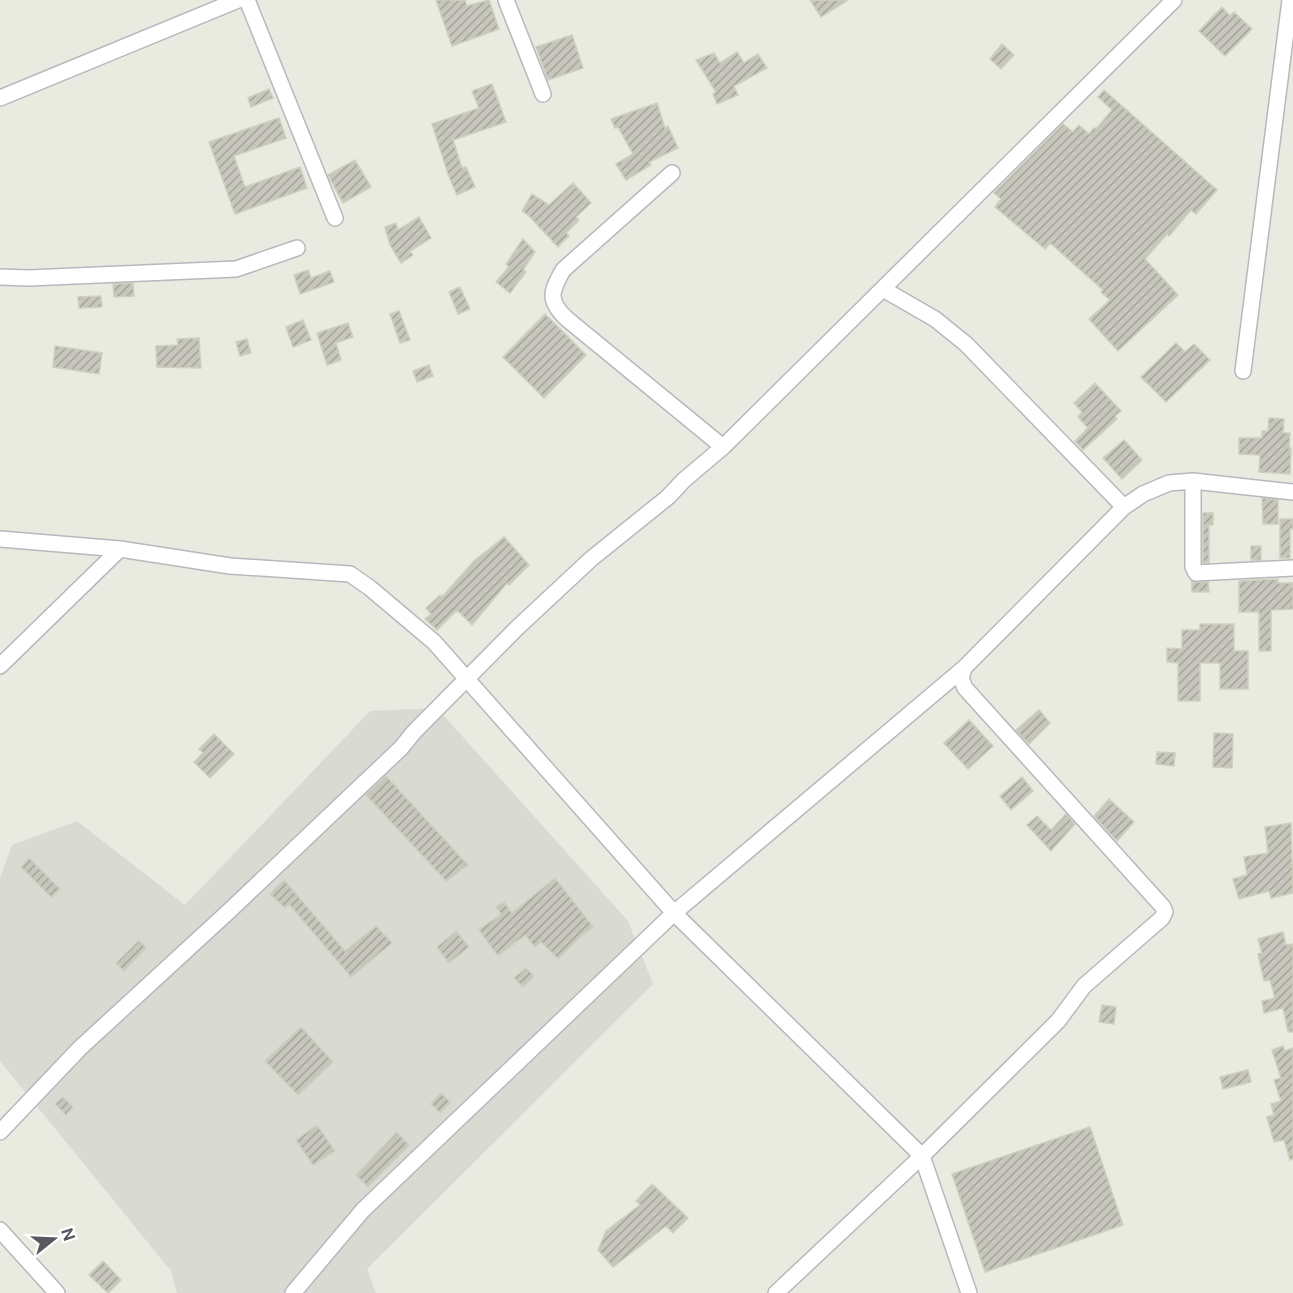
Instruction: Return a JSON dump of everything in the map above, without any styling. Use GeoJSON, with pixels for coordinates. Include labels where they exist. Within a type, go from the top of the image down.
{"type":"FeatureCollection","features":[{"type":"Feature","properties":{"kind":"street"},"geometry":{"type":"LineString","coordinates":[[0,98],[238,0]]}},
{"type":"Feature","properties":{"kind":"street"},"geometry":{"type":"LineString","coordinates":[[247,0],[335,218]]}},
{"type":"Feature","properties":{"kind":"street"},"geometry":{"type":"LineString","coordinates":[[506,0],[543,94]]}},
{"type":"Feature","properties":{"kind":"street"},"geometry":{"type":"LineString","coordinates":[[0,1132],[81,1048],[401,748],[466,679],[591,559],[668,497],[684,480],[723,447],[1174,0]]}},
{"type":"Feature","properties":{"kind":"street"},"geometry":{"type":"LineString","coordinates":[[1243,371],[1290,0]]}},
{"type":"Feature","properties":{"kind":"street"},"geometry":{"type":"LineString","coordinates":[[672,173],[563,270],[553,289],[552,299],[567,319],[723,447]]}},
{"type":"Feature","properties":{"kind":"street"},"geometry":{"type":"LineString","coordinates":[[0,277],[29,278],[236,269],[297,248]]}},
{"type":"Feature","properties":{"kind":"street"},"geometry":{"type":"LineString","coordinates":[[883,289],[935,319],[966,344],[1124,507]]}},
{"type":"Feature","properties":{"kind":"street"},"geometry":{"type":"LineString","coordinates":[[1192,481],[1193,567],[1197,573],[1293,568]]}},
{"type":"Feature","properties":{"kind":"street"},"geometry":{"type":"LineString","coordinates":[[293,1293],[363,1210],[674,913],[964,668],[1124,507],[1143,494],[1169,483],[1192,481],[1293,492]]}},
{"type":"Feature","properties":{"kind":"street"},"geometry":{"type":"LineString","coordinates":[[0,539],[120,549],[230,566],[350,574],[370,588],[434,642],[674,913],[922,1156],[969,1293]]}},
{"type":"Feature","properties":{"kind":"street"},"geometry":{"type":"LineString","coordinates":[[0,666],[120,549]]}},
{"type":"Feature","properties":{"kind":"street"},"geometry":{"type":"LineString","coordinates":[[776,1293],[922,1156],[1058,1021],[1084,986],[1162,918],[1165,912],[1163,907],[965,688],[961,678],[964,668]]}},
{"type":"Feature","properties":{"kind":"street"},"geometry":{"type":"LineString","coordinates":[[0,1230],[57,1293]]}},
{"type":"Feature","properties":{"kind":"shaded area"},"geometry":{"type":"Polygon","coordinates":[[[437,708],[628,921],[653,984],[367,1269],[376,1293],[177,1293],[171,1271],[0,1061],[0,878],[12,845],[77,821],[185,905],[370,711],[437,708]]]}},
{"type":"Feature","properties":{"kind":"building"},"geometry":{"type":"Polygon","coordinates":[[[436,0],[465,0],[467,6],[489,0],[499,29],[452,46],[436,0]]]}},
{"type":"Feature","properties":{"kind":"building"},"geometry":{"type":"Polygon","coordinates":[[[810,0],[848,0],[821,17],[810,0]]]}},
{"type":"Feature","properties":{"kind":"building"},"geometry":{"type":"Polygon","coordinates":[[[1222,7],[1230,16],[1234,12],[1252,29],[1225,56],[1199,31],[1222,7]]]}},
{"type":"Feature","properties":{"kind":"building"},"geometry":{"type":"Polygon","coordinates":[[[572,35],[583,68],[548,80],[536,47],[572,35]]]}},
{"type":"Feature","properties":{"kind":"building"},"geometry":{"type":"Polygon","coordinates":[[[1002,44],[1014,55],[1001,69],[990,59],[1002,44]]]}},
{"type":"Feature","properties":{"kind":"building"},"geometry":{"type":"Polygon","coordinates":[[[737,52],[744,63],[758,54],[767,68],[734,86],[738,95],[717,104],[713,94],[716,92],[696,60],[714,53],[720,63],[737,52]]]}},
{"type":"Feature","properties":{"kind":"building"},"geometry":{"type":"Polygon","coordinates":[[[492,84],[506,122],[453,140],[462,168],[466,167],[475,187],[457,195],[432,124],[479,108],[472,91],[492,84]]]}},
{"type":"Feature","properties":{"kind":"building"},"geometry":{"type":"Polygon","coordinates":[[[269,89],[273,98],[251,107],[248,98],[269,89]]]}},
{"type":"Feature","properties":{"kind":"building"},"geometry":{"type":"Polygon","coordinates":[[[1104,90],[1217,190],[1196,214],[1191,210],[1145,259],[1178,295],[1118,351],[1089,319],[1110,300],[1101,292],[1103,290],[1050,243],[1045,249],[995,207],[1001,199],[994,193],[1063,124],[1073,132],[1079,125],[1089,134],[1094,128],[1096,129],[1112,110],[1098,97],[1104,90]]]}},
{"type":"Feature","properties":{"kind":"building"},"geometry":{"type":"Polygon","coordinates":[[[657,103],[665,128],[668,126],[678,148],[649,162],[651,165],[626,180],[616,164],[633,154],[611,119],[657,103]]]}},
{"type":"Feature","properties":{"kind":"building"},"geometry":{"type":"Polygon","coordinates":[[[279,118],[286,138],[234,156],[245,187],[300,167],[307,188],[235,214],[209,142],[279,118]]]}},
{"type":"Feature","properties":{"kind":"building"},"geometry":{"type":"Polygon","coordinates":[[[355,160],[371,187],[343,203],[328,175],[355,160]]]}},
{"type":"Feature","properties":{"kind":"building"},"geometry":{"type":"Polygon","coordinates":[[[573,183],[591,203],[576,217],[579,220],[566,233],[569,236],[558,247],[522,211],[532,194],[549,205],[573,183]]]}},
{"type":"Feature","properties":{"kind":"building"},"geometry":{"type":"Polygon","coordinates":[[[419,217],[431,238],[410,251],[413,255],[401,263],[390,245],[385,227],[396,223],[398,230],[419,217]]]}},
{"type":"Feature","properties":{"kind":"building"},"geometry":{"type":"Polygon","coordinates":[[[523,239],[535,252],[523,270],[526,272],[510,293],[496,282],[509,267],[506,264],[523,239]]]}},
{"type":"Feature","properties":{"kind":"building"},"geometry":{"type":"Polygon","coordinates":[[[308,270],[311,278],[330,271],[334,282],[300,294],[294,275],[308,270]]]}},
{"type":"Feature","properties":{"kind":"building"},"geometry":{"type":"Polygon","coordinates":[[[133,283],[134,296],[114,297],[113,284],[133,283]]]}},
{"type":"Feature","properties":{"kind":"building"},"geometry":{"type":"Polygon","coordinates":[[[460,287],[470,309],[458,314],[449,292],[460,287]]]}},
{"type":"Feature","properties":{"kind":"building"},"geometry":{"type":"Polygon","coordinates":[[[101,296],[102,307],[79,308],[78,297],[101,296]]]}},
{"type":"Feature","properties":{"kind":"building"},"geometry":{"type":"Polygon","coordinates":[[[399,311],[410,340],[400,343],[390,314],[399,311]]]}},
{"type":"Feature","properties":{"kind":"building"},"geometry":{"type":"Polygon","coordinates":[[[545,314],[586,355],[544,398],[503,357],[545,314]]]}},
{"type":"Feature","properties":{"kind":"building"},"geometry":{"type":"Polygon","coordinates":[[[303,320],[311,340],[293,347],[286,327],[303,320]]]}},
{"type":"Feature","properties":{"kind":"building"},"geometry":{"type":"Polygon","coordinates":[[[348,323],[353,337],[336,343],[341,360],[327,365],[317,333],[348,323]]]}},
{"type":"Feature","properties":{"kind":"building"},"geometry":{"type":"Polygon","coordinates":[[[199,338],[201,368],[157,367],[156,346],[178,345],[177,339],[199,338]]]}},
{"type":"Feature","properties":{"kind":"building"},"geometry":{"type":"Polygon","coordinates":[[[247,339],[251,353],[240,356],[236,342],[247,339]]]}},
{"type":"Feature","properties":{"kind":"building"},"geometry":{"type":"Polygon","coordinates":[[[1176,343],[1185,352],[1194,344],[1210,360],[1166,402],[1141,377],[1176,343]]]}},
{"type":"Feature","properties":{"kind":"building"},"geometry":{"type":"Polygon","coordinates":[[[55,346],[102,353],[99,374],[53,367],[55,346]]]}},
{"type":"Feature","properties":{"kind":"building"},"geometry":{"type":"Polygon","coordinates":[[[429,365],[433,376],[417,382],[413,371],[429,365]]]}},
{"type":"Feature","properties":{"kind":"building"},"geometry":{"type":"Polygon","coordinates":[[[1095,383],[1121,411],[1115,416],[1117,419],[1083,450],[1075,441],[1088,428],[1078,417],[1082,412],[1074,403],[1095,383]]]}},
{"type":"Feature","properties":{"kind":"building"},"geometry":{"type":"Polygon","coordinates":[[[1269,418],[1284,419],[1283,433],[1290,433],[1290,474],[1259,472],[1260,455],[1239,454],[1239,438],[1262,438],[1262,431],[1268,431],[1269,418]]]}},
{"type":"Feature","properties":{"kind":"building"},"geometry":{"type":"Polygon","coordinates":[[[1124,440],[1142,460],[1122,479],[1103,458],[1124,440]]]}},
{"type":"Feature","properties":{"kind":"building"},"geometry":{"type":"Polygon","coordinates":[[[1262,498],[1278,500],[1278,524],[1263,524],[1262,498]]]}},
{"type":"Feature","properties":{"kind":"building"},"geometry":{"type":"Polygon","coordinates":[[[1203,513],[1213,513],[1213,525],[1209,525],[1209,563],[1203,563],[1203,513]]]}},
{"type":"Feature","properties":{"kind":"building"},"geometry":{"type":"Polygon","coordinates":[[[1280,519],[1293,519],[1293,529],[1290,529],[1290,558],[1280,558],[1280,519]]]}},
{"type":"Feature","properties":{"kind":"building"},"geometry":{"type":"Polygon","coordinates":[[[504,537],[529,565],[509,585],[507,583],[472,625],[457,610],[437,630],[425,619],[431,614],[426,608],[440,595],[442,597],[474,561],[504,537]]]}},
{"type":"Feature","properties":{"kind":"building"},"geometry":{"type":"Polygon","coordinates":[[[1251,546],[1261,546],[1261,560],[1251,560],[1251,546]]]}},
{"type":"Feature","properties":{"kind":"building"},"geometry":{"type":"Polygon","coordinates":[[[1278,579],[1278,583],[1293,583],[1293,609],[1271,610],[1271,651],[1259,651],[1259,612],[1239,612],[1239,581],[1278,579]]]}},
{"type":"Feature","properties":{"kind":"building"},"geometry":{"type":"Polygon","coordinates":[[[1192,582],[1208,582],[1209,592],[1192,592],[1192,582]]]}},
{"type":"Feature","properties":{"kind":"building"},"geometry":{"type":"Polygon","coordinates":[[[1200,624],[1234,624],[1234,651],[1248,651],[1248,689],[1220,689],[1220,663],[1200,663],[1200,701],[1178,701],[1178,663],[1167,662],[1167,648],[1182,649],[1182,630],[1200,630],[1200,624]]]}},
{"type":"Feature","properties":{"kind":"building"},"geometry":{"type":"Polygon","coordinates":[[[1039,710],[1050,723],[1029,744],[1016,730],[1039,710]]]}},
{"type":"Feature","properties":{"kind":"building"},"geometry":{"type":"Polygon","coordinates":[[[969,720],[993,746],[968,769],[944,743],[969,720]]]}},
{"type":"Feature","properties":{"kind":"building"},"geometry":{"type":"Polygon","coordinates":[[[1214,733],[1233,734],[1232,768],[1213,767],[1214,733]]]}},
{"type":"Feature","properties":{"kind":"building"},"geometry":{"type":"Polygon","coordinates":[[[214,734],[234,754],[210,778],[194,762],[203,753],[199,749],[214,734]]]}},
{"type":"Feature","properties":{"kind":"building"},"geometry":{"type":"Polygon","coordinates":[[[1157,752],[1175,753],[1174,766],[1156,764],[1157,752]]]}},
{"type":"Feature","properties":{"kind":"building"},"geometry":{"type":"Polygon","coordinates":[[[386,776],[468,865],[446,881],[366,795],[386,776]]]}},
{"type":"Feature","properties":{"kind":"building"},"geometry":{"type":"Polygon","coordinates":[[[1022,777],[1033,791],[1011,810],[1000,796],[1022,777]]]}},
{"type":"Feature","properties":{"kind":"building"},"geometry":{"type":"Polygon","coordinates":[[[1109,799],[1134,822],[1117,841],[1094,816],[1109,799]]]}},
{"type":"Feature","properties":{"kind":"building"},"geometry":{"type":"Polygon","coordinates":[[[1066,814],[1075,824],[1051,851],[1027,825],[1037,816],[1051,830],[1066,814]]]}},
{"type":"Feature","properties":{"kind":"building"},"geometry":{"type":"Polygon","coordinates":[[[1291,823],[1293,893],[1271,898],[1269,891],[1239,899],[1233,879],[1247,875],[1244,857],[1268,853],[1265,827],[1291,823]]]}},
{"type":"Feature","properties":{"kind":"building"},"geometry":{"type":"Polygon","coordinates":[[[29,858],[60,889],[52,898],[21,867],[29,858]]]}},
{"type":"Feature","properties":{"kind":"building"},"geometry":{"type":"Polygon","coordinates":[[[555,878],[593,927],[558,959],[541,942],[535,947],[525,935],[498,956],[479,930],[501,914],[496,907],[504,902],[512,913],[555,878]]]}},
{"type":"Feature","properties":{"kind":"building"},"geometry":{"type":"Polygon","coordinates":[[[284,880],[345,951],[376,926],[392,943],[351,977],[289,904],[285,908],[270,894],[284,880]]]}},
{"type":"Feature","properties":{"kind":"building"},"geometry":{"type":"Polygon","coordinates":[[[456,931],[469,947],[449,963],[437,947],[456,931]]]}},
{"type":"Feature","properties":{"kind":"building"},"geometry":{"type":"Polygon","coordinates":[[[1283,932],[1286,945],[1293,944],[1293,1032],[1288,1032],[1283,1008],[1264,1013],[1262,1001],[1275,998],[1270,980],[1264,981],[1258,954],[1262,953],[1258,939],[1283,932]]]}},
{"type":"Feature","properties":{"kind":"building"},"geometry":{"type":"Polygon","coordinates":[[[139,940],[146,948],[124,971],[116,963],[139,940]]]}},
{"type":"Feature","properties":{"kind":"building"},"geometry":{"type":"Polygon","coordinates":[[[526,968],[534,976],[523,987],[514,978],[526,968]]]}},
{"type":"Feature","properties":{"kind":"building"},"geometry":{"type":"Polygon","coordinates":[[[1102,1005],[1116,1007],[1114,1024],[1099,1022],[1102,1005]]]}},
{"type":"Feature","properties":{"kind":"building"},"geometry":{"type":"Polygon","coordinates":[[[301,1027],[333,1062],[298,1095],[265,1061],[301,1027]]]}},
{"type":"Feature","properties":{"kind":"building"},"geometry":{"type":"Polygon","coordinates":[[[1283,1046],[1285,1051],[1293,1048],[1293,1159],[1290,1160],[1284,1140],[1274,1142],[1267,1117],[1274,1115],[1271,1104],[1281,1101],[1274,1080],[1281,1078],[1272,1050],[1283,1046]]]}},
{"type":"Feature","properties":{"kind":"building"},"geometry":{"type":"Polygon","coordinates":[[[1248,1070],[1251,1082],[1223,1089],[1220,1077],[1248,1070]]]}},
{"type":"Feature","properties":{"kind":"building"},"geometry":{"type":"Polygon","coordinates":[[[441,1093],[450,1102],[440,1113],[431,1104],[441,1093]]]}},
{"type":"Feature","properties":{"kind":"building"},"geometry":{"type":"Polygon","coordinates":[[[63,1097],[73,1107],[66,1115],[55,1104],[63,1097]]]}},
{"type":"Feature","properties":{"kind":"building"},"geometry":{"type":"Polygon","coordinates":[[[317,1125],[335,1151],[313,1165],[296,1140],[317,1125]]]}},
{"type":"Feature","properties":{"kind":"building"},"geometry":{"type":"Polygon","coordinates":[[[1090,1127],[1123,1225],[985,1272],[952,1174],[1090,1127]]]}},
{"type":"Feature","properties":{"kind":"building"},"geometry":{"type":"Polygon","coordinates":[[[397,1132],[409,1145],[368,1187],[356,1175],[397,1132]]]}},
{"type":"Feature","properties":{"kind":"building"},"geometry":{"type":"Polygon","coordinates":[[[652,1184],[688,1218],[673,1233],[666,1226],[613,1267],[598,1250],[606,1231],[640,1205],[636,1201],[652,1184]]]}},
{"type":"Feature","properties":{"kind":"building"},"geometry":{"type":"Polygon","coordinates":[[[103,1261],[121,1280],[108,1293],[89,1275],[103,1261]]]}}]}
